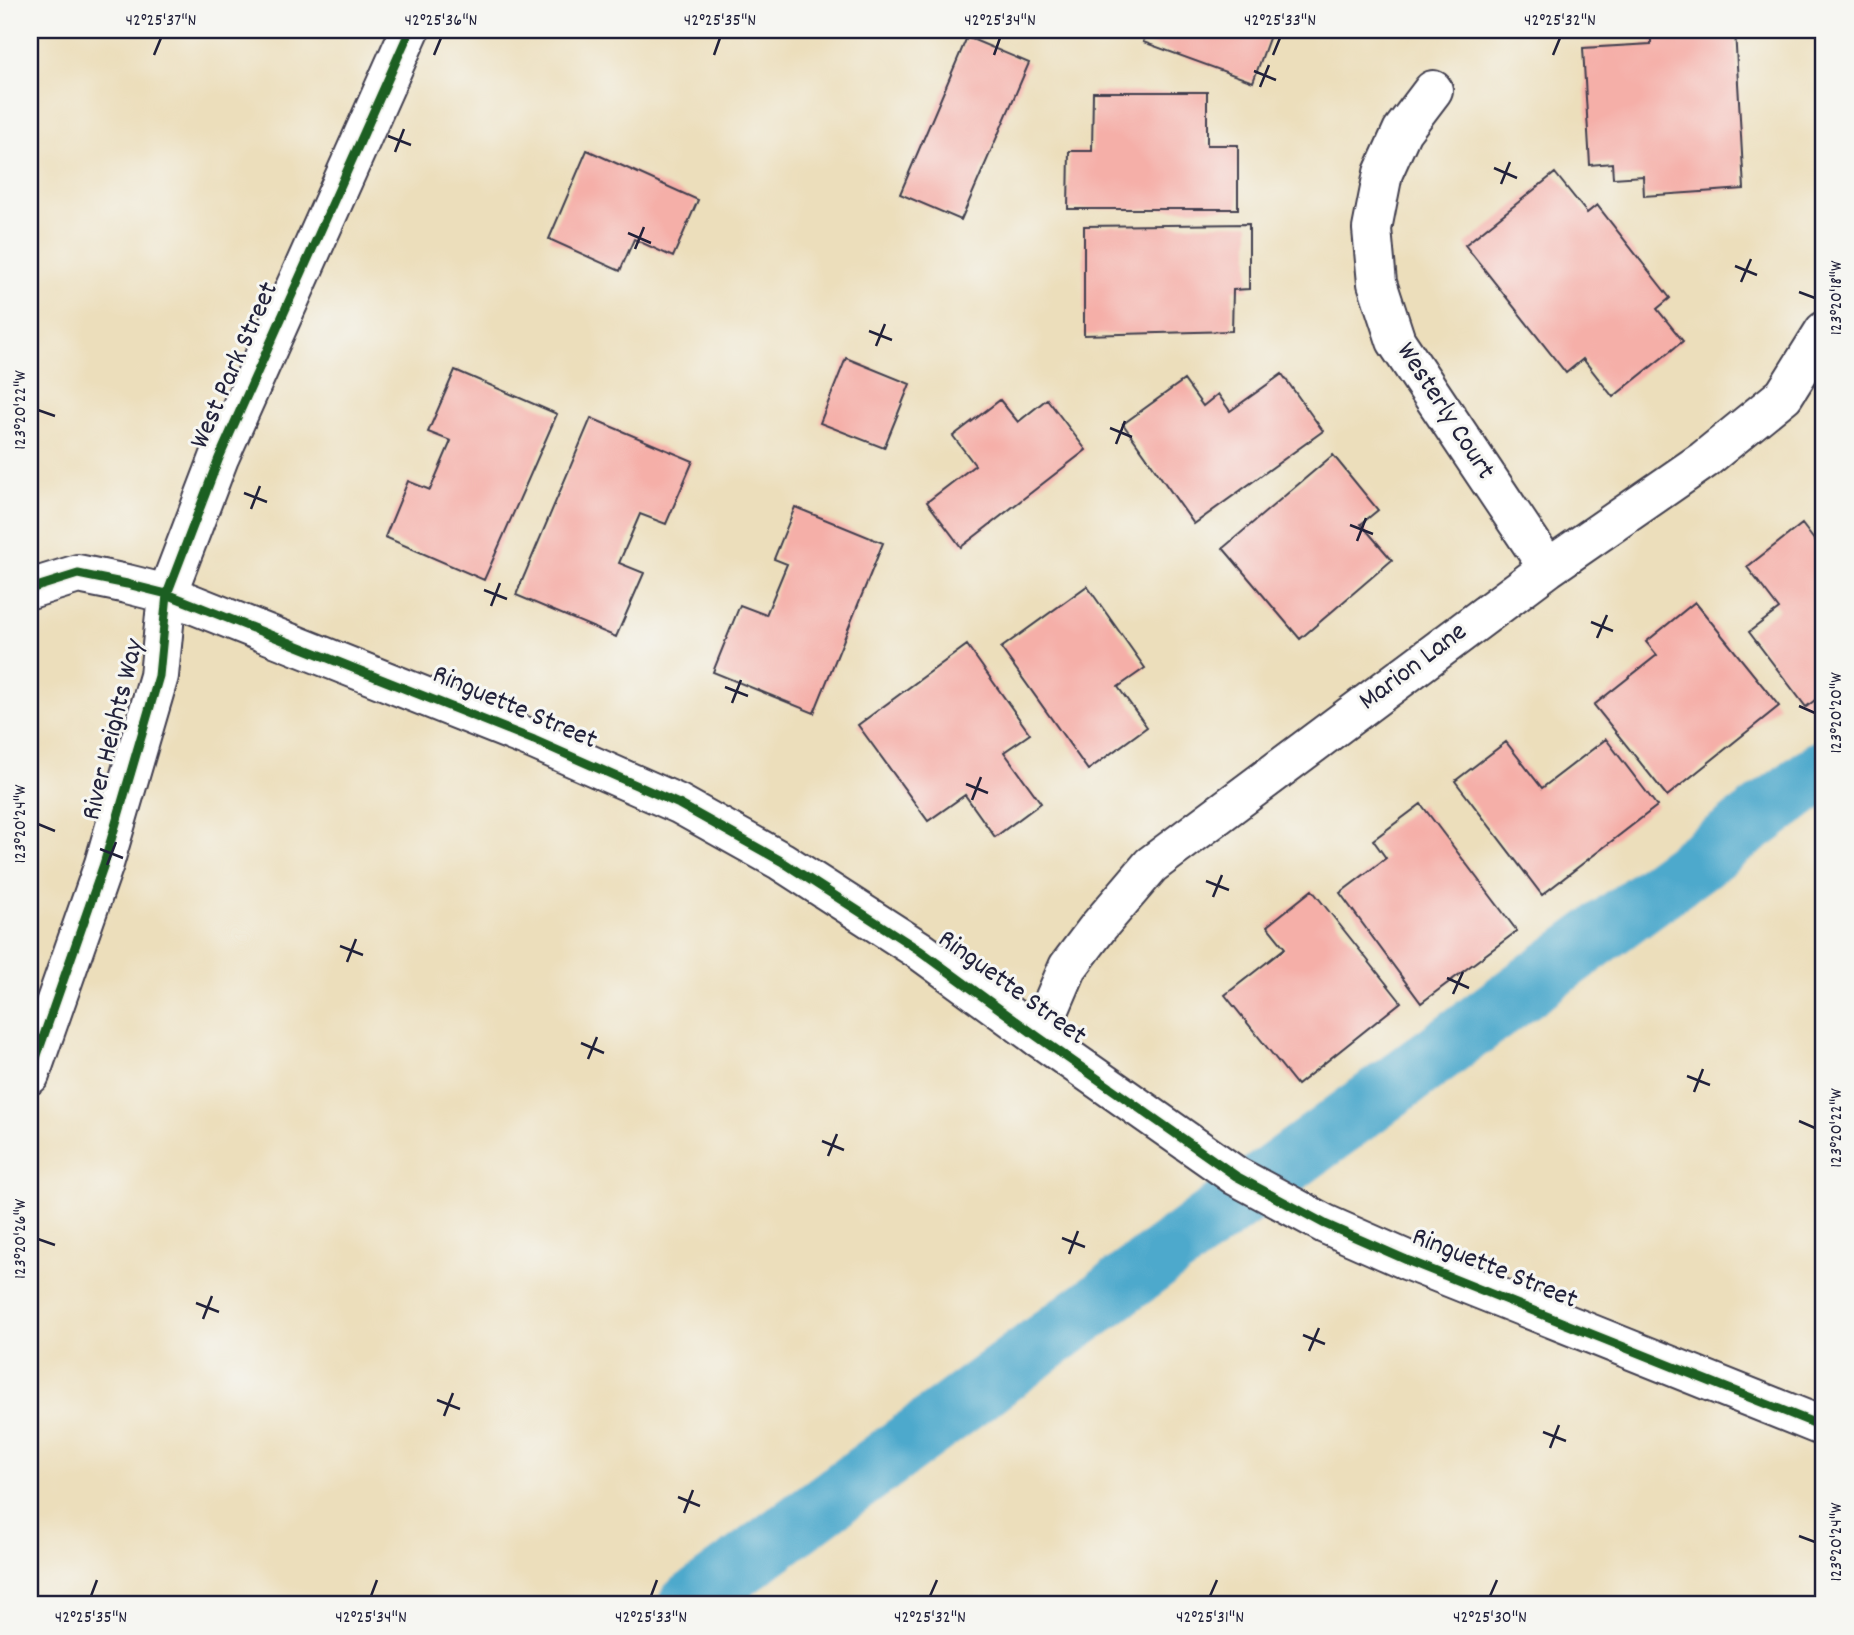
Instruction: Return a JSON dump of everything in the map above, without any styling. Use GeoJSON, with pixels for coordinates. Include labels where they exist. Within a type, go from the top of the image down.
{"type":"FeatureCollection","features":[{"type":"Feature","properties":{"kind":"street","name":"West Park Street"},"geometry":{"type":"LineString","coordinates":[[167,594],[219,458],[410,30]]}},
{"type":"Feature","properties":{"kind":"street","name":"Westerly Court"},"geometry":{"type":"LineString","coordinates":[[1433,90],[1402,131],[1383,173],[1372,229],[1377,283],[1396,341],[1548,568]]}},
{"type":"Feature","properties":{"kind":"street","name":"Marion Lane"},"geometry":{"type":"LineString","coordinates":[[1038,1037],[1068,967],[1151,865],[1548,568],[1704,460],[1784,395],[1824,331]]}},
{"type":"Feature","properties":{"kind":"street"},"geometry":{"type":"LineString","coordinates":[[30,589],[78,574],[167,594]]}},
{"type":"Feature","properties":{"kind":"street","name":"Ringuette Street"},"geometry":{"type":"LineString","coordinates":[[167,594],[534,740],[679,804],[781,861],[919,950],[1236,1176],[1325,1224],[1409,1261],[1824,1427]]}},
{"type":"Feature","properties":{"kind":"street","name":"River Heights Way"},"geometry":{"type":"LineString","coordinates":[[30,1075],[104,864],[159,676],[167,594]]}},
{"type":"Feature","properties":{"kind":"building"},"geometry":{"type":"Polygon","coordinates":[[[1147,30],[1272,30],[1253,82],[1143,42],[1147,30]]]}},
{"type":"Feature","properties":{"kind":"building"},"geometry":{"type":"Polygon","coordinates":[[[1735,30],[1744,189],[1644,196],[1643,176],[1613,178],[1612,163],[1590,165],[1583,48],[1651,44],[1651,34],[1735,30]]]}},
{"type":"Feature","properties":{"kind":"building"},"geometry":{"type":"Polygon","coordinates":[[[967,37],[1029,63],[961,220],[900,194],[967,37]]]}},
{"type":"Feature","properties":{"kind":"building"},"geometry":{"type":"Polygon","coordinates":[[[1093,92],[1207,92],[1207,145],[1238,145],[1238,209],[1068,209],[1069,151],[1092,151],[1093,92]]]}},
{"type":"Feature","properties":{"kind":"building"},"geometry":{"type":"Polygon","coordinates":[[[587,150],[698,200],[673,257],[634,239],[620,271],[549,239],[587,150]]]}},
{"type":"Feature","properties":{"kind":"building"},"geometry":{"type":"Polygon","coordinates":[[[1555,173],[1587,213],[1597,205],[1670,298],[1657,309],[1683,341],[1613,397],[1583,359],[1566,373],[1465,245],[1555,173]]]}},
{"type":"Feature","properties":{"kind":"building"},"geometry":{"type":"Polygon","coordinates":[[[1249,224],[1249,289],[1233,290],[1232,331],[1084,335],[1084,226],[1249,224]]]}},
{"type":"Feature","properties":{"kind":"building"},"geometry":{"type":"Polygon","coordinates":[[[846,358],[910,384],[884,448],[820,423],[846,358]]]}},
{"type":"Feature","properties":{"kind":"building"},"geometry":{"type":"Polygon","coordinates":[[[455,370],[557,414],[484,580],[385,537],[408,481],[430,490],[451,441],[428,432],[455,370]]]}},
{"type":"Feature","properties":{"kind":"building"},"geometry":{"type":"Polygon","coordinates":[[[1282,374],[1323,431],[1194,524],[1123,424],[1184,380],[1203,406],[1218,394],[1230,411],[1282,374]]]}},
{"type":"Feature","properties":{"kind":"building"},"geometry":{"type":"Polygon","coordinates":[[[1047,399],[1086,450],[961,547],[927,502],[975,465],[953,436],[1000,400],[1018,422],[1047,399]]]}},
{"type":"Feature","properties":{"kind":"building"},"geometry":{"type":"Polygon","coordinates":[[[591,418],[693,461],[666,524],[640,514],[619,563],[644,573],[616,637],[516,595],[591,418]]]}},
{"type":"Feature","properties":{"kind":"building"},"geometry":{"type":"Polygon","coordinates":[[[1333,455],[1378,510],[1361,524],[1392,560],[1300,639],[1223,548],[1333,455]]]}},
{"type":"Feature","properties":{"kind":"building"},"geometry":{"type":"Polygon","coordinates":[[[795,507],[883,543],[814,713],[713,672],[740,605],[766,615],[787,564],[774,559],[795,507]]]}},
{"type":"Feature","properties":{"kind":"building"},"geometry":{"type":"Polygon","coordinates":[[[1802,524],[1824,553],[1824,693],[1806,707],[1749,632],[1779,609],[1747,567],[1802,524]]]}},
{"type":"Feature","properties":{"kind":"building"},"geometry":{"type":"Polygon","coordinates":[[[1087,586],[1145,668],[1118,687],[1147,727],[1088,770],[1001,648],[1087,586]]]}},
{"type":"Feature","properties":{"kind":"building"},"geometry":{"type":"Polygon","coordinates":[[[1695,602],[1779,706],[1667,796],[1594,705],[1657,655],[1646,642],[1695,602]]]}},
{"type":"Feature","properties":{"kind":"building"},"geometry":{"type":"Polygon","coordinates":[[[967,645],[1030,734],[1004,752],[1041,803],[995,837],[965,795],[928,821],[858,725],[967,645]]]}},
{"type":"Feature","properties":{"kind":"building"},"geometry":{"type":"Polygon","coordinates":[[[1606,739],[1657,806],[1542,895],[1455,781],[1506,742],[1542,788],[1606,739]]]}},
{"type":"Feature","properties":{"kind":"building"},"geometry":{"type":"Polygon","coordinates":[[[1421,804],[1517,931],[1421,1003],[1340,893],[1386,858],[1373,840],[1421,804]]]}},
{"type":"Feature","properties":{"kind":"building"},"geometry":{"type":"Polygon","coordinates":[[[1312,890],[1401,1002],[1297,1085],[1225,995],[1285,948],[1267,926],[1312,890]]]}},
{"type":"Feature","properties":{"kind":"waterway"},"geometry":{"type":"LineString","coordinates":[[688,1605],[1824,769]]}},
{"type":"Feature","properties":{"kind":"cycle path"},"geometry":{"type":"LineString","coordinates":[[30,1075],[104,864],[159,676],[167,594],[219,458],[410,30]]}},
{"type":"Feature","properties":{"kind":"cycle path"},"geometry":{"type":"LineString","coordinates":[[30,589],[78,574],[167,594],[534,740],[679,804],[781,861],[919,950],[1236,1176],[1325,1224],[1409,1261],[1824,1427]]}}]}
